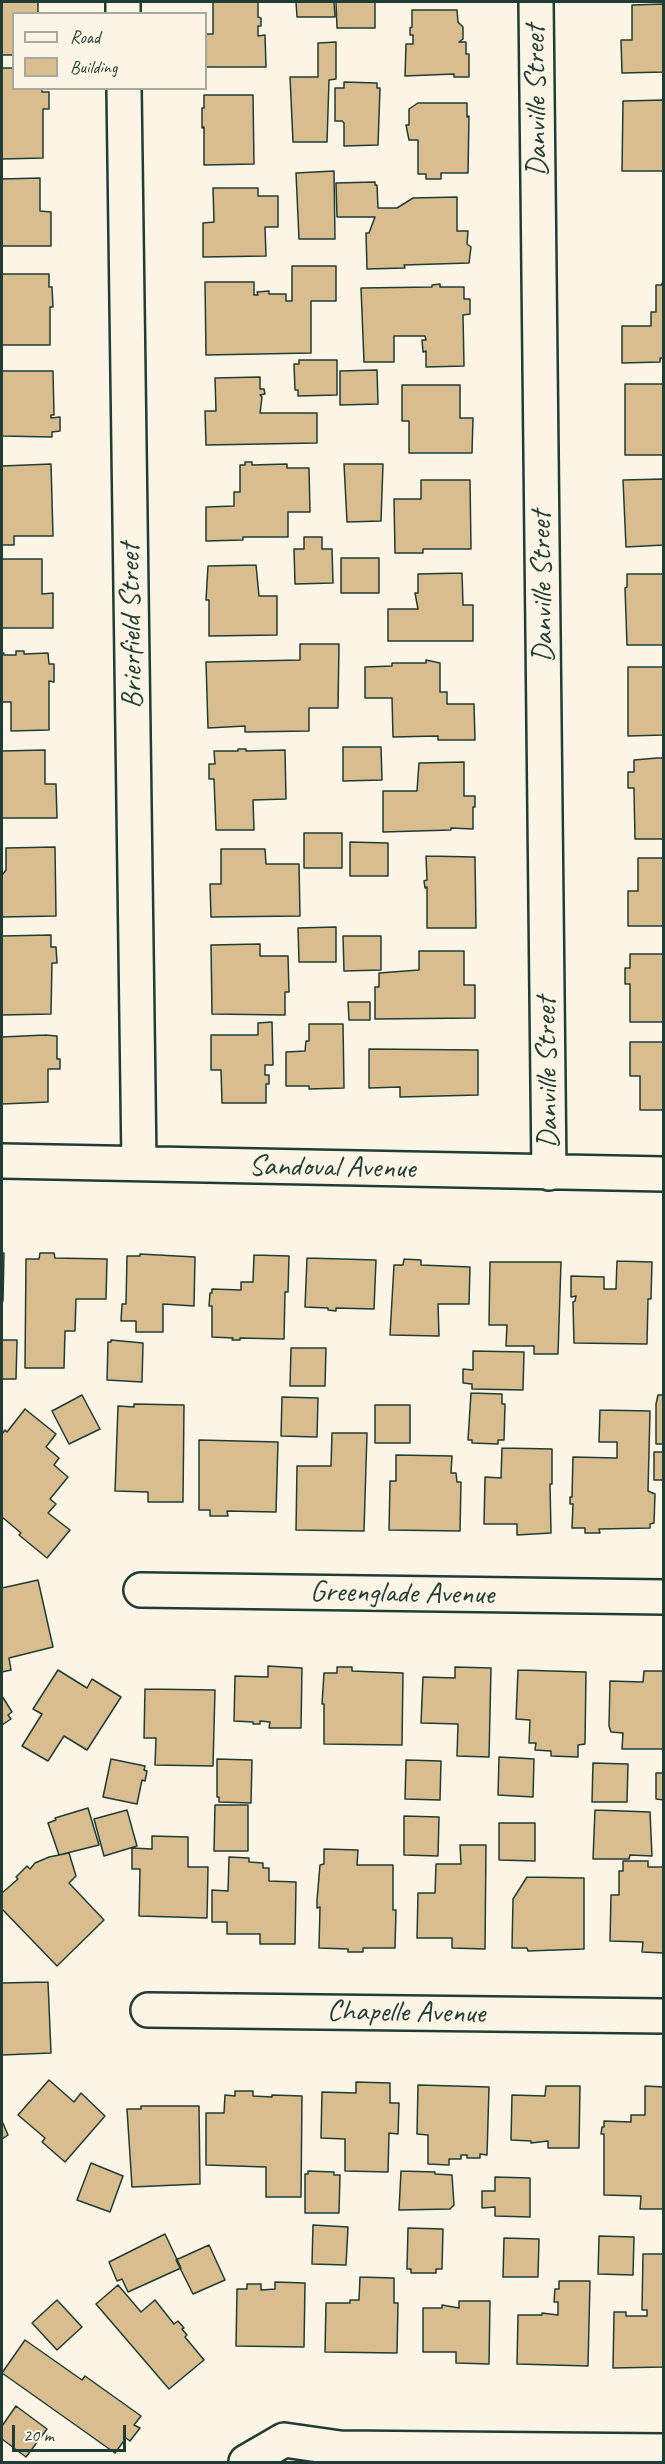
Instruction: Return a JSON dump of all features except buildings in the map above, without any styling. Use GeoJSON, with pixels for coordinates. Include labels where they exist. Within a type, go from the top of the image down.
{"type":"FeatureCollection","features":[{"type":"Feature","properties":{"kind":"street","name":"Danville Street"},"geometry":{"type":"LineString","coordinates":[[536,2],[549,1173]]}},
{"type":"Feature","properties":{"kind":"street","name":"Brierfield Street"},"geometry":{"type":"LineString","coordinates":[[124,90],[139,1163]]}},
{"type":"Feature","properties":{"kind":"street","name":"Sandoval Avenue"},"geometry":{"type":"LineString","coordinates":[[2,1161],[663,1174]]}},
{"type":"Feature","properties":{"kind":"street","name":"Greenglade Avenue"},"geometry":{"type":"LineString","coordinates":[[141,1590],[663,1597]]}},
{"type":"Feature","properties":{"kind":"street","name":"Chapelle Avenue"},"geometry":{"type":"LineString","coordinates":[[148,2010],[663,2016]]}},
{"type":"Feature","properties":{"kind":"street"},"geometry":{"type":"LineString","coordinates":[[246,2463],[284,2440],[340,2448],[663,2451]]}}]}
